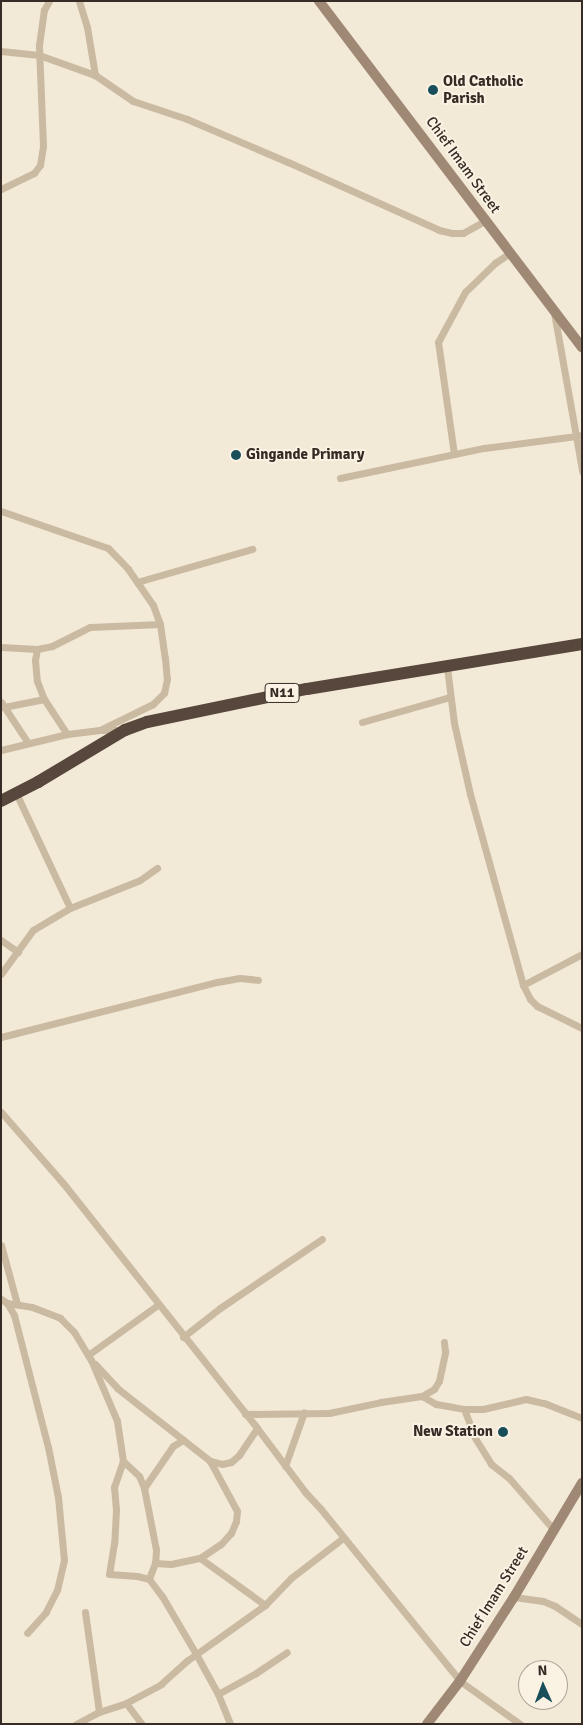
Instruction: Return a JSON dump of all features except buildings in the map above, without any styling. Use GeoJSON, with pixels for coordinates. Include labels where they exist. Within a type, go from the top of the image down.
{"type":"FeatureCollection","features":[{"type":"Feature","properties":{"kind":"highway","name":"N11"},"geometry":{"type":"LineString","coordinates":[[1,801],[125,730],[147,722],[245,700],[582,644]]}},
{"type":"Feature","properties":{"kind":"street"},"geometry":{"type":"LineString","coordinates":[[1,188],[34,172],[40,165],[43,146],[39,55],[40,28],[44,10],[49,1]]}},
{"type":"Feature","properties":{"kind":"street"},"geometry":{"type":"LineString","coordinates":[[79,1],[87,27],[95,75]]}},
{"type":"Feature","properties":{"kind":"street","name":"Chief Imam Street"},"geometry":{"type":"LineString","coordinates":[[319,1],[394,97],[554,313],[582,347]]}},
{"type":"Feature","properties":{"kind":"street"},"geometry":{"type":"LineString","coordinates":[[1,51],[39,55],[95,75],[133,101],[187,119],[439,230],[452,234],[463,232],[485,222]]}},
{"type":"Feature","properties":{"kind":"street"},"geometry":{"type":"LineString","coordinates":[[454,454],[438,342],[465,292],[495,263],[510,253]]}},
{"type":"Feature","properties":{"kind":"street"},"geometry":{"type":"LineString","coordinates":[[554,313],[579,435],[582,471]]}},
{"type":"Feature","properties":{"kind":"street"},"geometry":{"type":"LineString","coordinates":[[340,478],[454,454],[579,435]]}},
{"type":"Feature","properties":{"kind":"street"},"geometry":{"type":"LineString","coordinates":[[1,511],[108,548],[128,569],[153,605],[160,624],[167,679],[164,693],[153,704],[100,730]]}},
{"type":"Feature","properties":{"kind":"street"},"geometry":{"type":"LineString","coordinates":[[137,582],[252,549]]}},
{"type":"Feature","properties":{"kind":"street"},"geometry":{"type":"LineString","coordinates":[[1,648],[37,649],[52,646],[90,627],[160,624]]}},
{"type":"Feature","properties":{"kind":"street"},"geometry":{"type":"LineString","coordinates":[[37,649],[35,670],[37,681],[44,699],[67,734]]}},
{"type":"Feature","properties":{"kind":"street"},"geometry":{"type":"LineString","coordinates":[[447,667],[450,697],[470,794],[523,985],[530,999],[537,1006],[582,1028]]}},
{"type":"Feature","properties":{"kind":"street"},"geometry":{"type":"LineString","coordinates":[[362,722],[450,697]]}},
{"type":"Feature","properties":{"kind":"street"},"geometry":{"type":"LineString","coordinates":[[28,743],[2,705],[44,699]]}},
{"type":"Feature","properties":{"kind":"street"},"geometry":{"type":"LineString","coordinates":[[1,750],[67,734],[100,730],[125,730]]}},
{"type":"Feature","properties":{"kind":"street"},"geometry":{"type":"LineString","coordinates":[[16,793],[70,908]]}},
{"type":"Feature","properties":{"kind":"street"},"geometry":{"type":"LineString","coordinates":[[1,974],[33,930],[70,908],[140,880],[157,868]]}},
{"type":"Feature","properties":{"kind":"street"},"geometry":{"type":"LineString","coordinates":[[1,940],[18,952]]}},
{"type":"Feature","properties":{"kind":"street"},"geometry":{"type":"LineString","coordinates":[[523,985],[582,954]]}},
{"type":"Feature","properties":{"kind":"street"},"geometry":{"type":"LineString","coordinates":[[1,1037],[217,982],[240,978],[258,980]]}},
{"type":"Feature","properties":{"kind":"street"},"geometry":{"type":"LineString","coordinates":[[1,1112],[63,1184],[257,1428],[285,1466],[460,1681],[520,1724]]}},
{"type":"Feature","properties":{"kind":"street"},"geometry":{"type":"LineString","coordinates":[[183,1337],[220,1308],[322,1239]]}},
{"type":"Feature","properties":{"kind":"street"},"geometry":{"type":"LineString","coordinates":[[1,1245],[17,1304]]}},
{"type":"Feature","properties":{"kind":"street"},"geometry":{"type":"LineString","coordinates":[[4,1301],[48,1312],[60,1318],[74,1332],[89,1357],[117,1421],[122,1461],[114,1487],[115,1534],[109,1574],[149,1579],[162,1596],[196,1654],[218,1694],[230,1724]]}},
{"type":"Feature","properties":{"kind":"street"},"geometry":{"type":"LineString","coordinates":[[4,1301],[14,1315],[22,1341],[48,1447],[58,1497],[64,1560],[58,1590],[46,1612],[27,1633]]}},
{"type":"Feature","properties":{"kind":"street"},"geometry":{"type":"LineString","coordinates":[[89,1357],[159,1304]]}},
{"type":"Feature","properties":{"kind":"street"},"geometry":{"type":"LineString","coordinates":[[245,1414],[330,1413],[381,1402],[422,1396],[434,1389],[439,1381],[445,1352],[444,1342]]}},
{"type":"Feature","properties":{"kind":"street"},"geometry":{"type":"LineString","coordinates":[[89,1357],[116,1388],[210,1461],[225,1488],[237,1516],[231,1533],[221,1544],[200,1558],[171,1564],[155,1563]]}},
{"type":"Feature","properties":{"kind":"street"},"geometry":{"type":"LineString","coordinates":[[422,1396],[436,1404],[464,1409],[483,1409],[526,1399],[544,1403],[582,1418]]}},
{"type":"Feature","properties":{"kind":"street"},"geometry":{"type":"LineString","coordinates":[[464,1409],[475,1438],[491,1464],[509,1478],[553,1529]]}},
{"type":"Feature","properties":{"kind":"street"},"geometry":{"type":"LineString","coordinates":[[285,1466],[304,1412]]}},
{"type":"Feature","properties":{"kind":"street"},"geometry":{"type":"LineString","coordinates":[[210,1461],[222,1464],[231,1462],[239,1455],[257,1428]]}},
{"type":"Feature","properties":{"kind":"street"},"geometry":{"type":"LineString","coordinates":[[144,1488],[172,1446],[183,1440]]}},
{"type":"Feature","properties":{"kind":"street"},"geometry":{"type":"LineString","coordinates":[[122,1461],[139,1476],[144,1488],[154,1539],[155,1563],[149,1579]]}},
{"type":"Feature","properties":{"kind":"street","name":"Chief Imam Street"},"geometry":{"type":"LineString","coordinates":[[427,1724],[460,1681],[514,1597],[582,1483]]}},
{"type":"Feature","properties":{"kind":"street"},"geometry":{"type":"LineString","coordinates":[[76,1724],[100,1712],[126,1703],[161,1684],[196,1654],[265,1605],[291,1578],[343,1538]]}},
{"type":"Feature","properties":{"kind":"street"},"geometry":{"type":"LineString","coordinates":[[200,1558],[265,1605]]}},
{"type":"Feature","properties":{"kind":"street"},"geometry":{"type":"LineString","coordinates":[[514,1597],[544,1601],[582,1624]]}},
{"type":"Feature","properties":{"kind":"street"},"geometry":{"type":"LineString","coordinates":[[85,1612],[100,1712]]}},
{"type":"Feature","properties":{"kind":"street"},"geometry":{"type":"LineString","coordinates":[[218,1694],[256,1673],[287,1652]]}},
{"type":"Feature","properties":{"kind":"street"},"geometry":{"type":"LineString","coordinates":[[126,1703],[142,1724]]}},
{"type":"Feature","properties":{"kind":"place","name":"Old Catholic Parish"},"geometry":{"type":"Point","coordinates":[433,90]}},
{"type":"Feature","properties":{"kind":"place","name":"Gingande Primary"},"geometry":{"type":"Point","coordinates":[236,455]}},
{"type":"Feature","properties":{"kind":"place","name":"New Station"},"geometry":{"type":"Point","coordinates":[503,1432]}}]}
